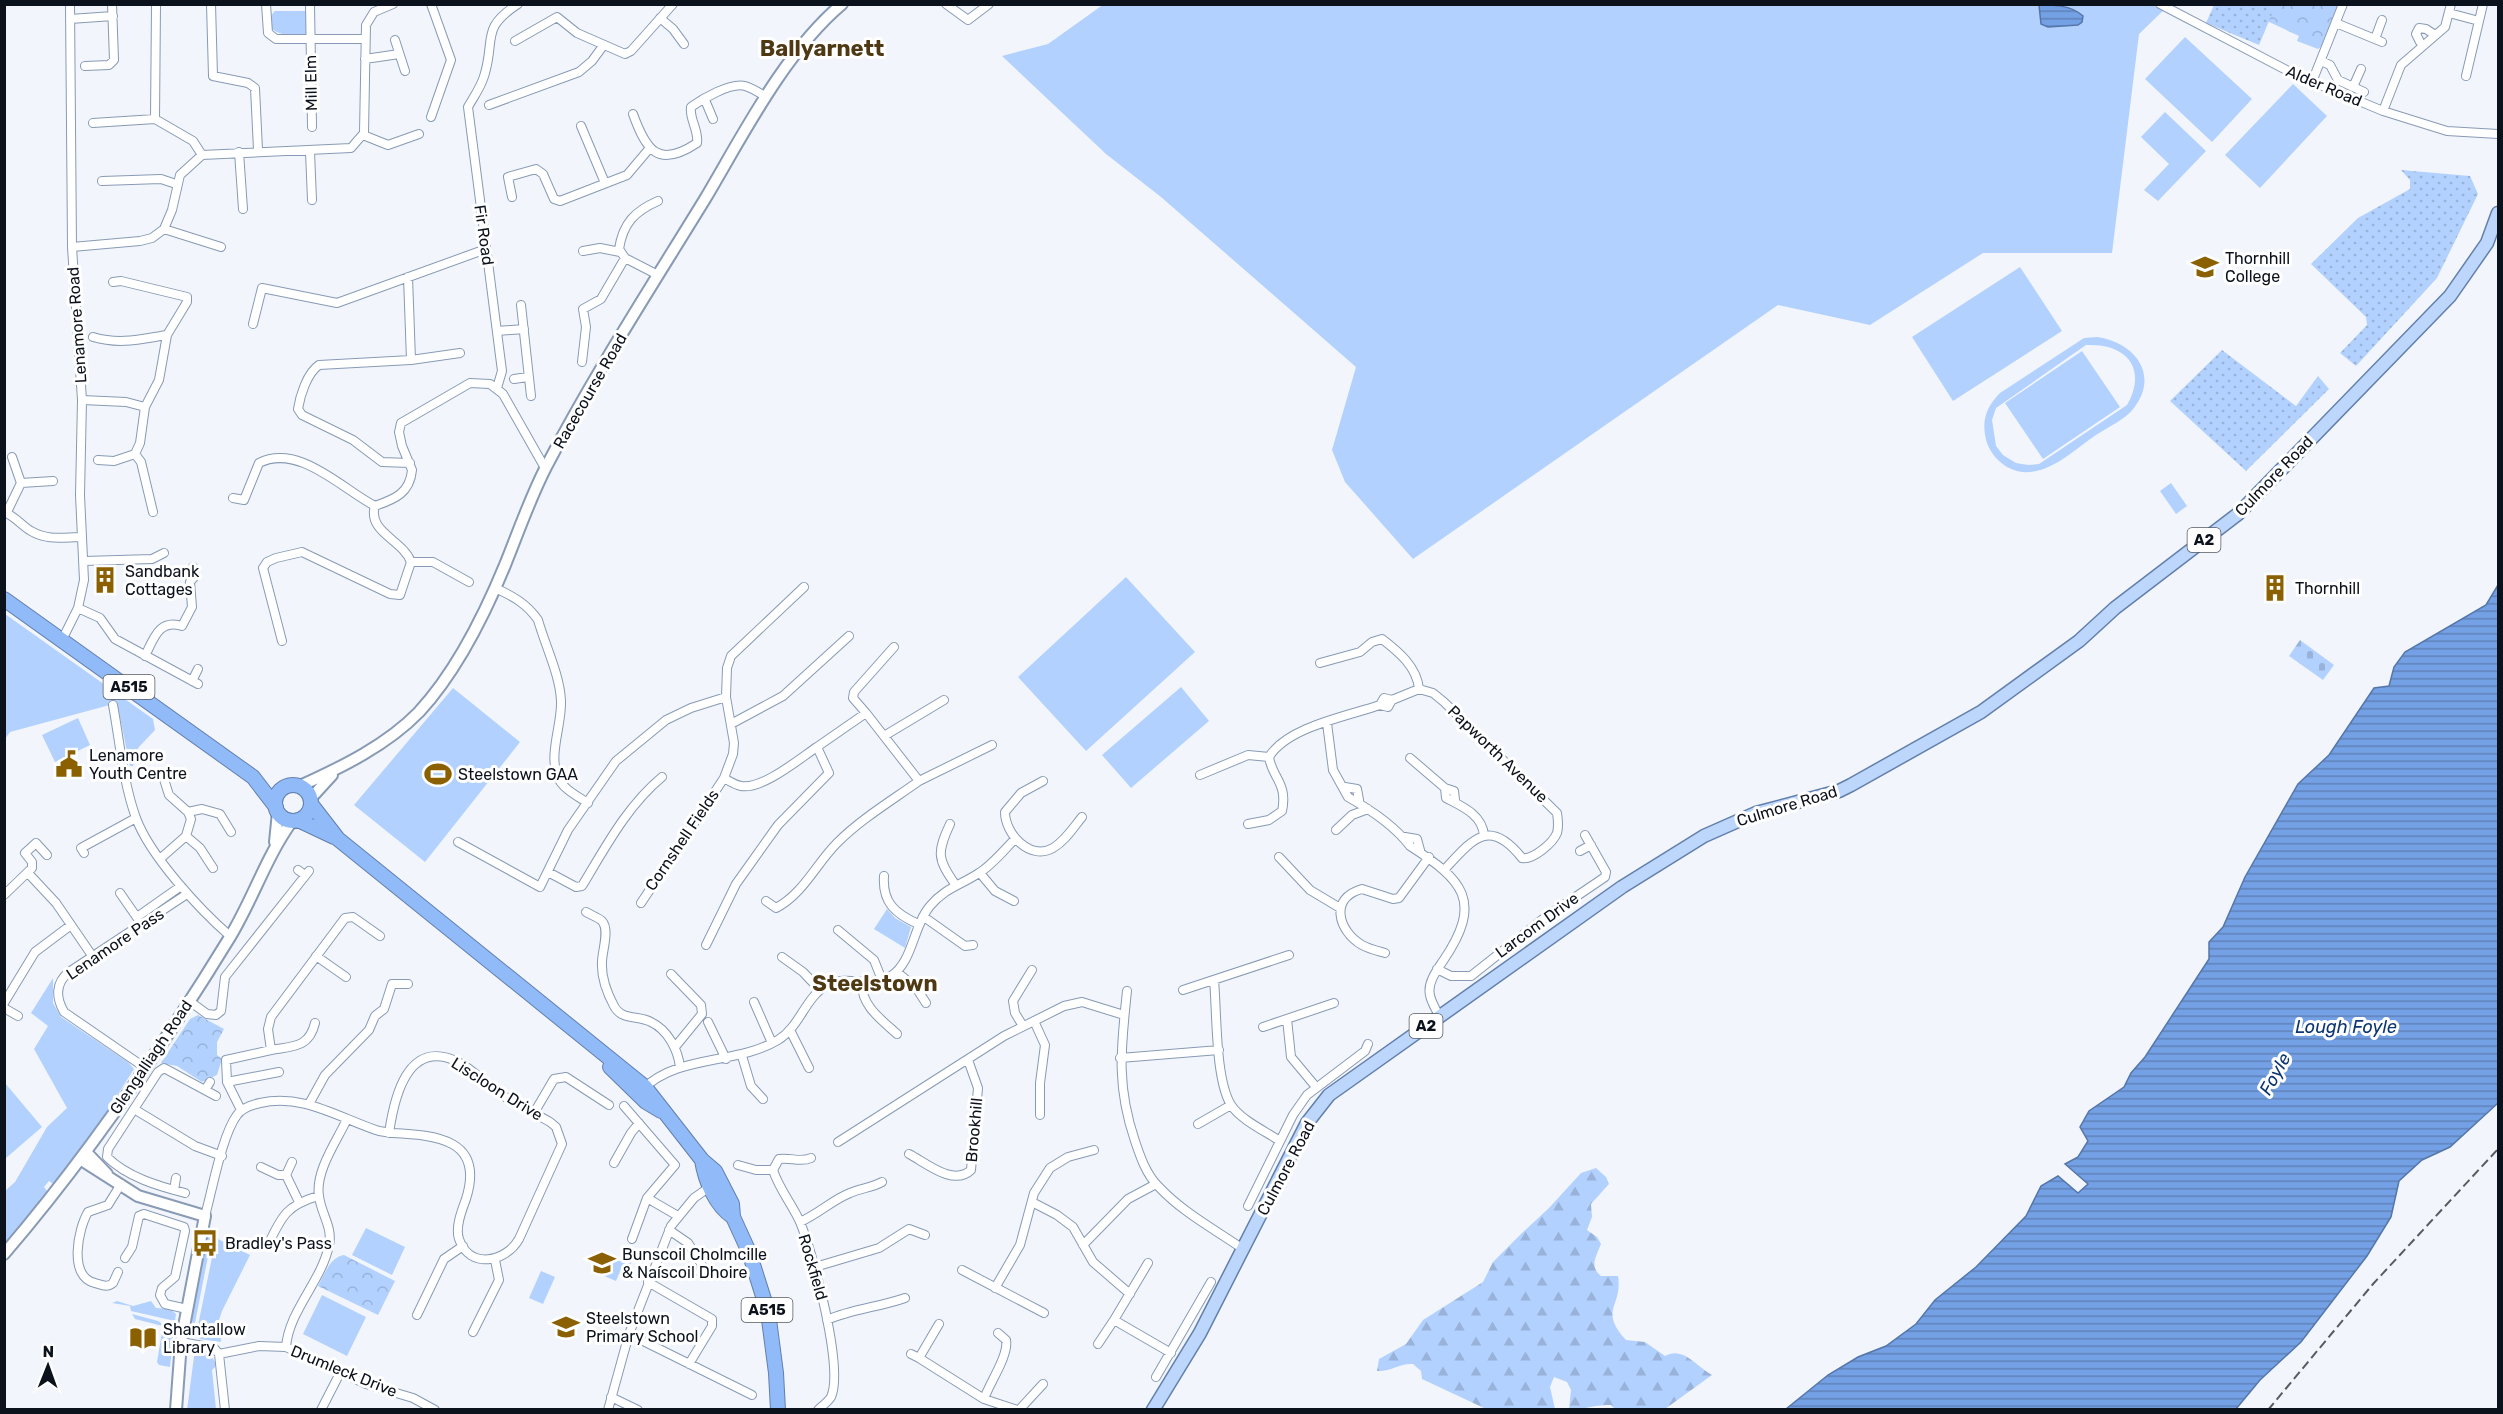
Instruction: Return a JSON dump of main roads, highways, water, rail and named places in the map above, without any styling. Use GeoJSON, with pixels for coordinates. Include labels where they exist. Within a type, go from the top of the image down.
{"type":"FeatureCollection","features":[{"type":"Feature","properties":{"kind":"highway","name":"A515"},"geometry":{"type":"LineString","coordinates":[[4,599],[253,777],[277,809],[295,820],[338,839],[569,1025],[670,1117],[702,1160],[705,1176],[715,1183],[724,1210],[733,1217],[749,1252],[768,1312],[778,1410]]}},
{"type":"Feature","properties":{"kind":"highway","name":"A515"},"geometry":{"type":"LineString","coordinates":[[253,777],[294,786],[311,801],[338,839]]}},
{"type":"Feature","properties":{"kind":"highway"},"geometry":{"type":"LineString","coordinates":[[277,809],[277,796],[294,786]]}},
{"type":"Feature","properties":{"kind":"highway"},"geometry":{"type":"LineString","coordinates":[[295,820],[307,814],[311,801]]}},
{"type":"Feature","properties":{"kind":"main road","name":"Culmore Road"},"geometry":{"type":"LineString","coordinates":[[1153,1410],[1200,1333],[1307,1124],[1329,1095],[1622,887],[1704,836],[1756,813],[1839,791],[1851,785],[1981,712],[2079,641],[2115,608],[2238,514],[2450,296],[2487,243],[2499,213]]}},
{"type":"Feature","properties":{"kind":"water"},"geometry":{"type":"Polygon","coordinates":[[[2039,5],[2068,8],[2083,16],[2082,22],[2078,25],[2048,27],[2041,24],[2039,5]]]}},
{"type":"Feature","properties":{"kind":"water","name":"Lough Foyle"},"geometry":{"type":"Polygon","coordinates":[[[2498,585],[2498,1103],[2450,1147],[2422,1160],[2399,1181],[2391,1217],[2367,1256],[2301,1342],[2260,1380],[2236,1409],[1786,1409],[1828,1375],[1858,1357],[1886,1346],[1916,1324],[1935,1300],[1976,1267],[2026,1216],[2041,1186],[2058,1176],[2078,1193],[2088,1184],[2065,1164],[2078,1157],[2088,1141],[2080,1127],[2089,1111],[2124,1087],[2131,1073],[2145,1057],[2209,959],[2209,942],[2223,927],[2245,877],[2298,784],[2329,755],[2374,688],[2389,686],[2394,667],[2405,652],[2486,605],[2498,585]]]}},
{"type":"Feature","properties":{"kind":"railway"},"geometry":{"type":"LineString","coordinates":[[2268,1410],[2373,1284],[2498,1149]]}},
{"type":"Feature","properties":{"kind":"place","name":"Thornhill College"},"geometry":{"type":"Point","coordinates":[2205,267]}},
{"type":"Feature","properties":{"kind":"place","name":"Sandbank Cottages"},"geometry":{"type":"Point","coordinates":[105,580]}},
{"type":"Feature","properties":{"kind":"place","name":"Thornhill"},"geometry":{"type":"Point","coordinates":[2275,588]}},
{"type":"Feature","properties":{"kind":"place","name":"Lenamore Youth Centre"},"geometry":{"type":"Point","coordinates":[69,764]}},
{"type":"Feature","properties":{"kind":"place","name":"Steelstown GAA"},"geometry":{"type":"Point","coordinates":[438,774]}},
{"type":"Feature","properties":{"kind":"place","name":"Bradley's Pass"},"geometry":{"type":"Point","coordinates":[205,1243]}},
{"type":"Feature","properties":{"kind":"place","name":"Bunscoil Cholmcille & Naíscoil Dhoire"},"geometry":{"type":"Point","coordinates":[602,1263]}},
{"type":"Feature","properties":{"kind":"place","name":"Steelstown Primary School"},"geometry":{"type":"Point","coordinates":[566,1327]}},
{"type":"Feature","properties":{"kind":"place","name":"Shantallow Library"},"geometry":{"type":"Point","coordinates":[143,1338]}},
{"type":"Feature","properties":{"kind":"district","name":"Ballyarnett"},"geometry":{"type":"Point","coordinates":[822,48]}},
{"type":"Feature","properties":{"kind":"district","name":"Steelstown"},"geometry":{"type":"Point","coordinates":[875,983]}},
{"type":"Feature","properties":{"kind":"water label","name":"Foyle"},"geometry":{"type":"Point","coordinates":[2275,1074]}}]}
